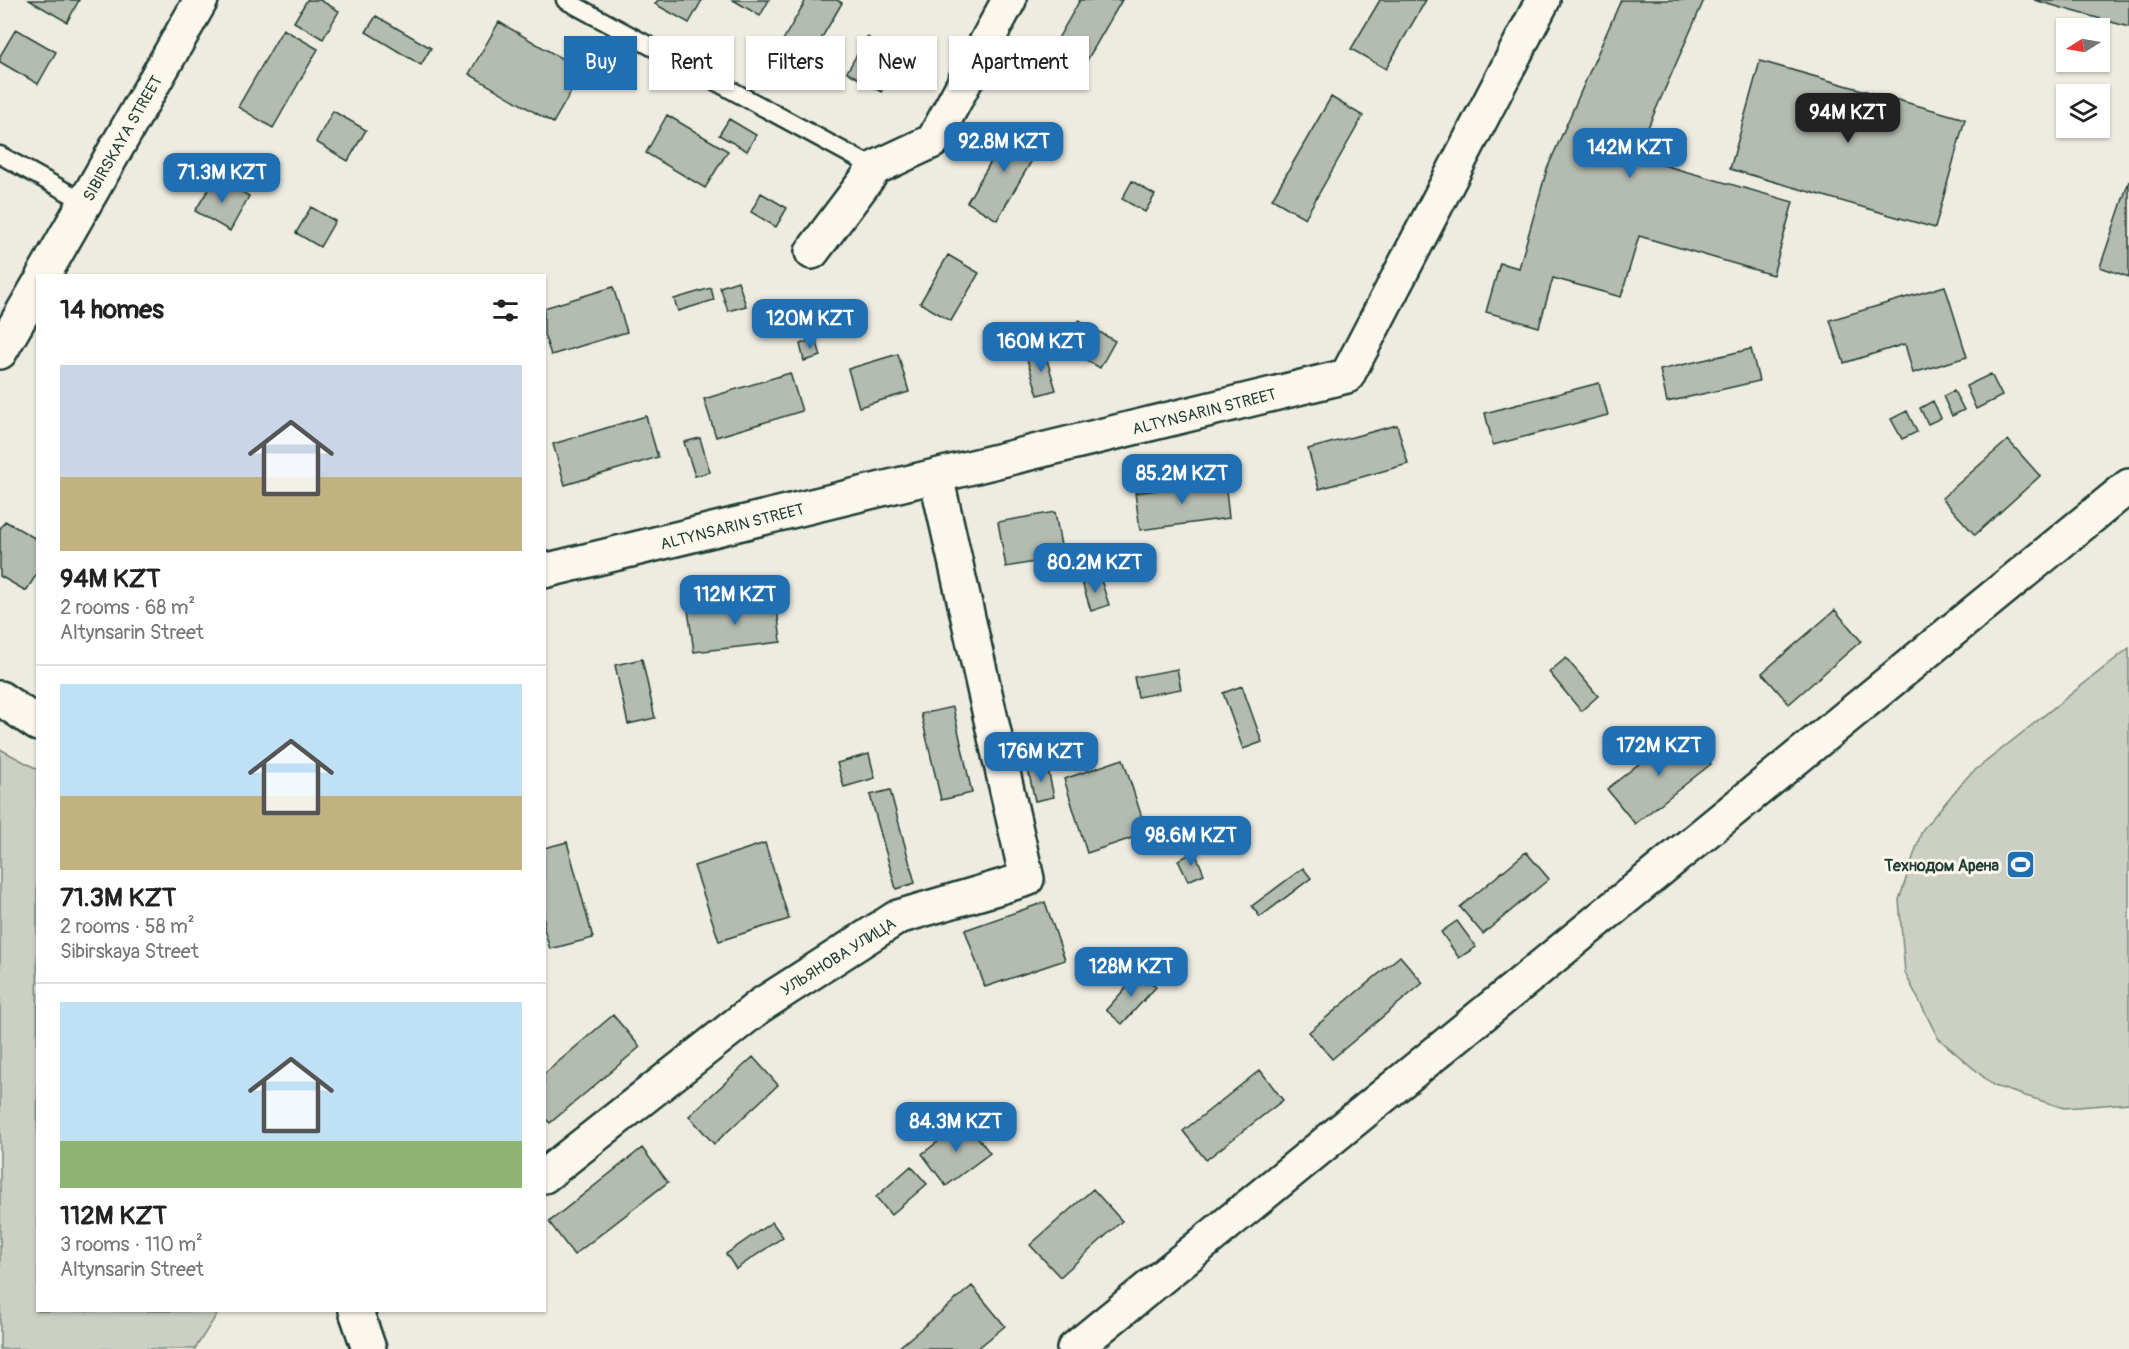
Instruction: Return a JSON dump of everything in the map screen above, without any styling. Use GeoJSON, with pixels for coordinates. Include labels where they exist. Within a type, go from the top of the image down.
{"type":"FeatureCollection","features":[{"type":"Feature","properties":{"kind":"street","name":"SIBIRSKAYA STREET"},"geometry":{"type":"LineString","coordinates":[[44,274],[201,0]]}},
{"type":"Feature","properties":{"kind":"street"},"geometry":{"type":"LineString","coordinates":[[812,252],[875,168],[933,141],[1009,0]]}},
{"type":"Feature","properties":{"kind":"street","name":"ALTYNSARIN STREET"},"geometry":{"type":"LineString","coordinates":[[546,571],[1347,376],[1543,0]]}},
{"type":"Feature","properties":{"kind":"street"},"geometry":{"type":"LineString","coordinates":[[0,352],[36,289]]}},
{"type":"Feature","properties":{"kind":"street","name":"УЛЬЯНОВА УЛИЦА"},"geometry":{"type":"LineString","coordinates":[[546,1174],[761,1005],[898,917],[1027,879],[936,476]]}},
{"type":"Feature","properties":{"kind":"street"},"geometry":{"type":"LineString","coordinates":[[1074,1349],[2129,486]]}},
{"type":"Feature","properties":{"kind":"street"},"geometry":{"type":"LineString","coordinates":[[0,698],[36,723]]}},
{"type":"Feature","properties":{"kind":"lane"},"geometry":{"type":"LineString","coordinates":[[565,0],[875,168]]}},
{"type":"Feature","properties":{"kind":"lane"},"geometry":{"type":"LineString","coordinates":[[0,155],[85,202]]}},
{"type":"Feature","properties":{"kind":"shaded area","name":"Технодом Арена"},"geometry":{"type":"Polygon","coordinates":[[[2129,648],[2129,1103],[2064,1108],[1994,1086],[1938,1038],[1905,973],[1899,900],[1922,830],[1969,775],[2129,648]]]}},
{"type":"Feature","properties":{"kind":"shaded area"},"geometry":{"type":"Polygon","coordinates":[[[0,749],[36,768],[36,1312],[218,1312],[195,1349],[0,1349],[0,749]]]}},
{"type":"Feature","properties":{"kind":"building"},"geometry":{"type":"Polygon","coordinates":[[[29,0],[79,0],[67,22],[29,0]]]}},
{"type":"Feature","properties":{"kind":"building"},"geometry":{"type":"Polygon","coordinates":[[[307,0],[320,0],[339,11],[323,39],[294,22],[307,0]]]}},
{"type":"Feature","properties":{"kind":"building"},"geometry":{"type":"Polygon","coordinates":[[[658,0],[702,0],[689,23],[655,4],[658,0]]]}},
{"type":"Feature","properties":{"kind":"building"},"geometry":{"type":"Polygon","coordinates":[[[733,0],[769,0],[760,16],[733,0]]]}},
{"type":"Feature","properties":{"kind":"building"},"geometry":{"type":"Polygon","coordinates":[[[806,0],[837,0],[842,3],[823,36],[785,36],[806,0]]]}},
{"type":"Feature","properties":{"kind":"building"},"geometry":{"type":"Polygon","coordinates":[[[1080,0],[1122,0],[1089,57],[1089,36],[1059,36],[1080,0]]]}},
{"type":"Feature","properties":{"kind":"building"},"geometry":{"type":"Polygon","coordinates":[[[1380,0],[1426,0],[1386,69],[1351,49],[1380,0]]]}},
{"type":"Feature","properties":{"kind":"building"},"geometry":{"type":"Polygon","coordinates":[[[1621,0],[1704,0],[1635,157],[1793,202],[1773,275],[1639,236],[1621,297],[1553,278],[1539,327],[1486,312],[1500,263],[1519,268],[1547,169],[1621,0]]]}},
{"type":"Feature","properties":{"kind":"building"},"geometry":{"type":"Polygon","coordinates":[[[2034,0],[2129,0],[2129,27],[2110,22],[2110,18],[2097,18],[2034,0]]]}},
{"type":"Feature","properties":{"kind":"building"},"geometry":{"type":"Polygon","coordinates":[[[376,16],[431,48],[421,65],[366,32],[376,16]]]}},
{"type":"Feature","properties":{"kind":"building"},"geometry":{"type":"Polygon","coordinates":[[[499,22],[564,60],[564,90],[572,90],[553,123],[469,74],[499,22]]]}},
{"type":"Feature","properties":{"kind":"building"},"geometry":{"type":"Polygon","coordinates":[[[16,29],[56,52],[38,84],[0,62],[0,56],[16,29]]]}},
{"type":"Feature","properties":{"kind":"building"},"geometry":{"type":"Polygon","coordinates":[[[283,29],[318,49],[273,128],[238,107],[283,29]]]}},
{"type":"Feature","properties":{"kind":"building"},"geometry":{"type":"Polygon","coordinates":[[[857,54],[857,78],[847,72],[857,54]]]}},
{"type":"Feature","properties":{"kind":"building"},"geometry":{"type":"Polygon","coordinates":[[[1760,61],[1965,119],[1935,228],[1730,169],[1760,61]]]}},
{"type":"Feature","properties":{"kind":"building"},"geometry":{"type":"Polygon","coordinates":[[[1331,97],[1363,116],[1305,218],[1272,199],[1331,97]]]}},
{"type":"Feature","properties":{"kind":"building"},"geometry":{"type":"Polygon","coordinates":[[[333,111],[366,130],[348,161],[316,142],[333,111]]]}},
{"type":"Feature","properties":{"kind":"building"},"geometry":{"type":"Polygon","coordinates":[[[667,115],[728,151],[705,188],[646,153],[667,115]]]}},
{"type":"Feature","properties":{"kind":"building"},"geometry":{"type":"Polygon","coordinates":[[[729,119],[756,135],[747,151],[719,135],[729,119]]]}},
{"type":"Feature","properties":{"kind":"building"},"geometry":{"type":"Polygon","coordinates":[[[1012,126],[1042,143],[997,220],[967,202],[1012,126]]]}},
{"type":"Feature","properties":{"kind":"building"},"geometry":{"type":"Polygon","coordinates":[[[216,177],[249,196],[230,231],[195,211],[216,177]]]}},
{"type":"Feature","properties":{"kind":"building"},"geometry":{"type":"Polygon","coordinates":[[[1132,181],[1155,195],[1145,212],[1122,199],[1132,181]]]}},
{"type":"Feature","properties":{"kind":"building"},"geometry":{"type":"Polygon","coordinates":[[[2129,181],[2129,277],[2100,267],[2129,181]]]}},
{"type":"Feature","properties":{"kind":"building"},"geometry":{"type":"Polygon","coordinates":[[[761,193],[787,208],[776,227],[751,212],[761,193]]]}},
{"type":"Feature","properties":{"kind":"building"},"geometry":{"type":"Polygon","coordinates":[[[311,207],[335,221],[320,247],[296,233],[311,207]]]}},
{"type":"Feature","properties":{"kind":"building"},"geometry":{"type":"Polygon","coordinates":[[[948,255],[979,273],[951,321],[920,303],[948,255]]]}},
{"type":"Feature","properties":{"kind":"building"},"geometry":{"type":"Polygon","coordinates":[[[738,281],[746,306],[728,311],[720,287],[738,281]]]}},
{"type":"Feature","properties":{"kind":"building"},"geometry":{"type":"Polygon","coordinates":[[[1945,286],[1967,357],[1913,373],[1905,344],[1844,363],[1830,320],[1945,286]]]}},
{"type":"Feature","properties":{"kind":"building"},"geometry":{"type":"Polygon","coordinates":[[[613,287],[627,332],[551,355],[546,340],[546,307],[613,287]]]}},
{"type":"Feature","properties":{"kind":"building"},"geometry":{"type":"Polygon","coordinates":[[[711,288],[714,300],[678,311],[674,299],[711,288]]]}},
{"type":"Feature","properties":{"kind":"building"},"geometry":{"type":"Polygon","coordinates":[[[1079,320],[1115,341],[1100,368],[1064,347],[1079,320]]]}},
{"type":"Feature","properties":{"kind":"building"},"geometry":{"type":"Polygon","coordinates":[[[816,339],[821,356],[804,361],[800,344],[816,339]]]}},
{"type":"Feature","properties":{"kind":"building"},"geometry":{"type":"Polygon","coordinates":[[[1751,349],[1759,381],[1667,402],[1660,370],[1751,349]]]}},
{"type":"Feature","properties":{"kind":"building"},"geometry":{"type":"Polygon","coordinates":[[[1044,350],[1056,390],[1038,395],[1026,356],[1044,350]]]}},
{"type":"Feature","properties":{"kind":"building"},"geometry":{"type":"Polygon","coordinates":[[[898,354],[909,392],[859,407],[848,369],[898,354]]]}},
{"type":"Feature","properties":{"kind":"building"},"geometry":{"type":"Polygon","coordinates":[[[790,373],[802,411],[716,437],[704,399],[790,373]]]}},
{"type":"Feature","properties":{"kind":"building"},"geometry":{"type":"Polygon","coordinates":[[[1991,374],[2002,396],[1976,409],[1966,386],[1991,374]]]}},
{"type":"Feature","properties":{"kind":"building"},"geometry":{"type":"Polygon","coordinates":[[[1599,383],[1608,415],[1493,445],[1485,413],[1599,383]]]}},
{"type":"Feature","properties":{"kind":"building"},"geometry":{"type":"Polygon","coordinates":[[[1954,391],[1964,410],[1952,416],[1943,396],[1954,391]]]}},
{"type":"Feature","properties":{"kind":"building"},"geometry":{"type":"Polygon","coordinates":[[[1933,401],[1941,418],[1928,424],[1920,408],[1933,401]]]}},
{"type":"Feature","properties":{"kind":"building"},"geometry":{"type":"Polygon","coordinates":[[[1907,411],[1917,432],[1902,439],[1891,419],[1907,411]]]}},
{"type":"Feature","properties":{"kind":"building"},"geometry":{"type":"Polygon","coordinates":[[[646,416],[658,457],[565,485],[553,444],[646,416]]]}},
{"type":"Feature","properties":{"kind":"building"},"geometry":{"type":"Polygon","coordinates":[[[1397,425],[1408,464],[1319,489],[1308,449],[1397,425]]]}},
{"type":"Feature","properties":{"kind":"building"},"geometry":{"type":"Polygon","coordinates":[[[700,438],[710,472],[695,476],[684,442],[700,438]]]}},
{"type":"Feature","properties":{"kind":"building"},"geometry":{"type":"Polygon","coordinates":[[[2008,440],[2040,476],[1975,535],[1942,498],[2008,440]]]}},
{"type":"Feature","properties":{"kind":"building"},"geometry":{"type":"Polygon","coordinates":[[[1225,481],[1229,518],[1140,530],[1135,493],[1225,481]]]}},
{"type":"Feature","properties":{"kind":"building"},"geometry":{"type":"Polygon","coordinates":[[[1055,512],[1063,557],[1006,567],[998,522],[1055,512]]]}},
{"type":"Feature","properties":{"kind":"building"},"geometry":{"type":"Polygon","coordinates":[[[5,521],[36,539],[36,575],[26,591],[0,576],[0,529],[5,521]]]}},
{"type":"Feature","properties":{"kind":"building"},"geometry":{"type":"Polygon","coordinates":[[[1100,577],[1109,605],[1091,611],[1082,582],[1100,577]]]}},
{"type":"Feature","properties":{"kind":"building"},"geometry":{"type":"Polygon","coordinates":[[[776,599],[781,642],[694,652],[688,610],[776,599]]]}},
{"type":"Feature","properties":{"kind":"building"},"geometry":{"type":"Polygon","coordinates":[[[1835,610],[1861,641],[1789,704],[1762,673],[1835,610]]]}},
{"type":"Feature","properties":{"kind":"building"},"geometry":{"type":"Polygon","coordinates":[[[1566,658],[1598,696],[1581,711],[1549,672],[1566,658]]]}},
{"type":"Feature","properties":{"kind":"building"},"geometry":{"type":"Polygon","coordinates":[[[642,659],[655,718],[628,724],[615,665],[642,659]]]}},
{"type":"Feature","properties":{"kind":"building"},"geometry":{"type":"Polygon","coordinates":[[[1177,669],[1181,689],[1138,697],[1134,677],[1177,669]]]}},
{"type":"Feature","properties":{"kind":"building"},"geometry":{"type":"Polygon","coordinates":[[[1242,686],[1262,742],[1243,749],[1223,693],[1242,686]]]}},
{"type":"Feature","properties":{"kind":"building"},"geometry":{"type":"Polygon","coordinates":[[[953,707],[972,793],[941,800],[921,714],[953,707]]]}},
{"type":"Feature","properties":{"kind":"building"},"geometry":{"type":"Polygon","coordinates":[[[1683,729],[1711,764],[1635,824],[1607,789],[1683,729]]]}},
{"type":"Feature","properties":{"kind":"building"},"geometry":{"type":"Polygon","coordinates":[[[869,754],[875,778],[844,787],[837,763],[869,754]]]}},
{"type":"Feature","properties":{"kind":"building"},"geometry":{"type":"Polygon","coordinates":[[[1123,759],[1147,833],[1087,853],[1064,779],[1123,759]]]}},
{"type":"Feature","properties":{"kind":"building"},"geometry":{"type":"Polygon","coordinates":[[[1047,765],[1054,797],[1035,801],[1028,769],[1047,765]]]}},
{"type":"Feature","properties":{"kind":"building"},"geometry":{"type":"Polygon","coordinates":[[[890,790],[915,883],[896,889],[870,795],[890,790]]]}},
{"type":"Feature","properties":{"kind":"building"},"geometry":{"type":"Polygon","coordinates":[[[567,842],[593,938],[550,949],[546,936],[546,847],[567,842]]]}},
{"type":"Feature","properties":{"kind":"building"},"geometry":{"type":"Polygon","coordinates":[[[765,843],[789,919],[719,941],[694,866],[765,843]]]}},
{"type":"Feature","properties":{"kind":"building"},"geometry":{"type":"Polygon","coordinates":[[[1195,852],[1204,874],[1188,881],[1178,860],[1195,852]]]}},
{"type":"Feature","properties":{"kind":"building"},"geometry":{"type":"Polygon","coordinates":[[[1526,852],[1549,879],[1483,934],[1460,907],[1526,852]]]}},
{"type":"Feature","properties":{"kind":"building"},"geometry":{"type":"Polygon","coordinates":[[[1303,868],[1311,878],[1260,917],[1252,906],[1303,868]]]}},
{"type":"Feature","properties":{"kind":"building"},"geometry":{"type":"Polygon","coordinates":[[[1045,902],[1065,960],[985,987],[965,930],[1045,902]]]}},
{"type":"Feature","properties":{"kind":"building"},"geometry":{"type":"Polygon","coordinates":[[[1457,921],[1476,947],[1459,958],[1441,932],[1457,921]]]}},
{"type":"Feature","properties":{"kind":"building"},"geometry":{"type":"Polygon","coordinates":[[[1400,956],[1423,983],[1332,1059],[1309,1032],[1400,956]]]}},
{"type":"Feature","properties":{"kind":"building"},"geometry":{"type":"Polygon","coordinates":[[[1139,973],[1156,987],[1122,1024],[1106,1010],[1139,973]]]}},
{"type":"Feature","properties":{"kind":"building"},"geometry":{"type":"Polygon","coordinates":[[[613,1015],[640,1047],[550,1123],[546,1119],[546,1072],[613,1015]]]}},
{"type":"Feature","properties":{"kind":"building"},"geometry":{"type":"Polygon","coordinates":[[[753,1057],[778,1085],[714,1144],[689,1116],[753,1057]]]}},
{"type":"Feature","properties":{"kind":"building"},"geometry":{"type":"Polygon","coordinates":[[[1260,1070],[1283,1100],[1206,1160],[1183,1131],[1260,1070]]]}},
{"type":"Feature","properties":{"kind":"building"},"geometry":{"type":"Polygon","coordinates":[[[965,1121],[990,1153],[946,1186],[922,1154],[965,1121]]]}},
{"type":"Feature","properties":{"kind":"building"},"geometry":{"type":"Polygon","coordinates":[[[642,1148],[668,1182],[574,1255],[549,1222],[642,1148]]]}},
{"type":"Feature","properties":{"kind":"building"},"geometry":{"type":"Polygon","coordinates":[[[911,1166],[927,1184],[891,1215],[876,1197],[911,1166]]]}},
{"type":"Feature","properties":{"kind":"building"},"geometry":{"type":"Polygon","coordinates":[[[1093,1189],[1122,1221],[1060,1277],[1030,1245],[1093,1189]]]}},
{"type":"Feature","properties":{"kind":"building"},"geometry":{"type":"Polygon","coordinates":[[[772,1222],[783,1237],[736,1269],[726,1254],[772,1222]]]}},
{"type":"Feature","properties":{"kind":"building"},"geometry":{"type":"Polygon","coordinates":[[[972,1286],[1005,1326],[977,1349],[897,1349],[972,1286]]]}},
{"type":"Feature","properties":{"kind":"place","name":"Технодом Арена"},"geometry":{"type":"Point","coordinates":[2020,865]}}]}
